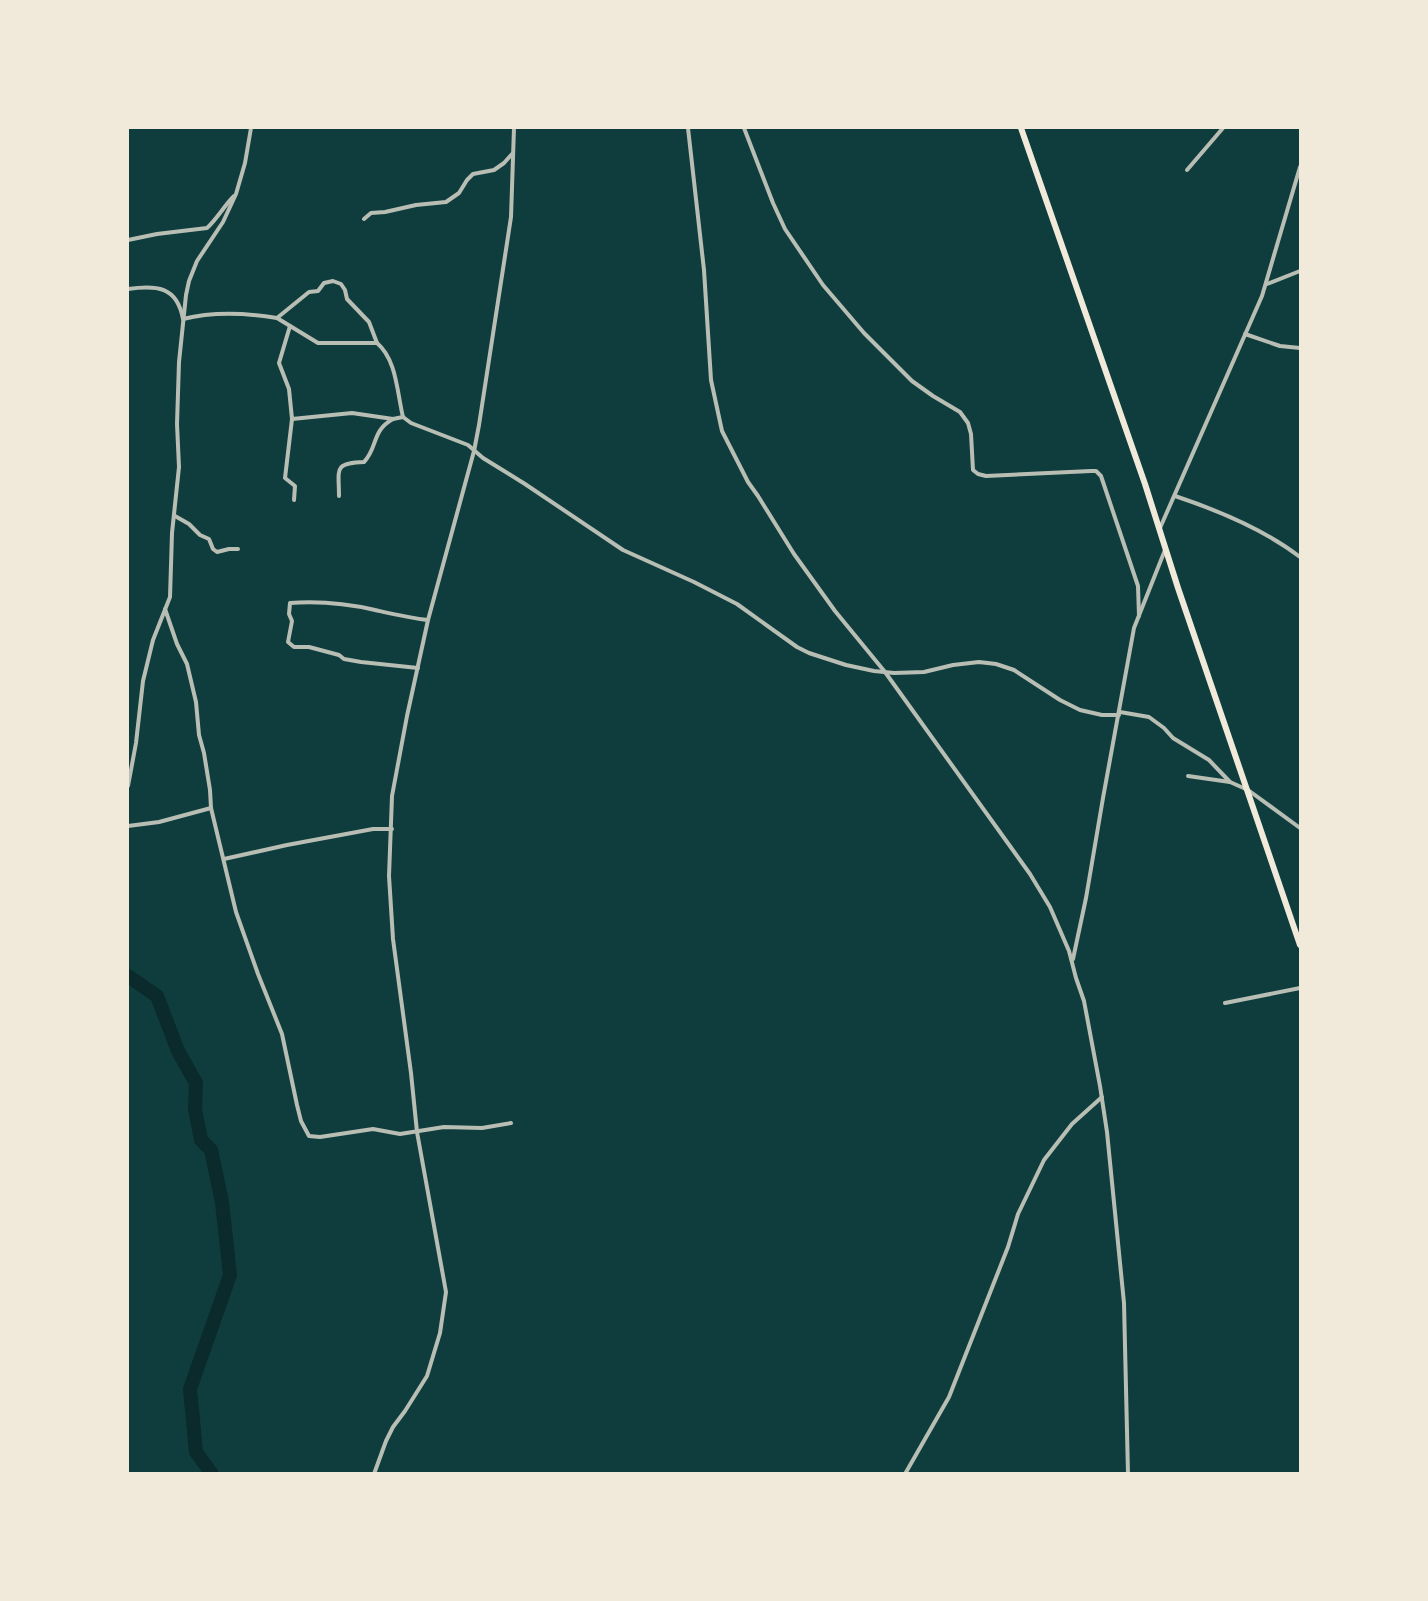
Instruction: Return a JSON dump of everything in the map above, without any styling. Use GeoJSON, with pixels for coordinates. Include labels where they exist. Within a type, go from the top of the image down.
{"type":"FeatureCollection","features":[{"type":"Feature","properties":{"kind":"main road"},"geometry":{"type":"LineString","coordinates":[[1021,128],[1160,528],[1178,588],[1300,945]]}},
{"type":"Feature","properties":{"kind":"street"},"geometry":{"type":"LineString","coordinates":[[128,786],[136,743],[143,681],[153,640],[170,597],[172,534],[179,467],[177,424],[179,362],[186,295],[202,251],[223,222],[236,194],[245,163],[251,128]]}},
{"type":"Feature","properties":{"kind":"street"},"geometry":{"type":"LineString","coordinates":[[374,1474],[392,1427],[405,1411],[427,1376],[440,1333],[444,1310],[445,1286],[417,1132],[391,925],[389,876],[392,796],[428,620],[474,452],[511,217],[514,128]]}},
{"type":"Feature","properties":{"kind":"street"},"geometry":{"type":"LineString","coordinates":[[688,128],[704,270],[711,380],[722,431],[748,482],[794,554],[835,611],[885,672],[1042,891],[1072,960],[1084,1001],[1102,1097],[1124,1303],[1128,1474]]}},
{"type":"Feature","properties":{"kind":"street"},"geometry":{"type":"LineString","coordinates":[[744,128],[785,229],[828,292],[864,333],[912,381],[960,412],[968,423],[973,470],[978,474],[986,476],[1091,470],[1096,471],[1101,476],[1138,586],[1139,616]]}},
{"type":"Feature","properties":{"kind":"street"},"geometry":{"type":"LineString","coordinates":[[1187,170],[1222,128]]}},
{"type":"Feature","properties":{"kind":"street"},"geometry":{"type":"LineString","coordinates":[[364,219],[370,213],[446,202],[459,193],[473,174],[494,170],[513,153]]}},
{"type":"Feature","properties":{"kind":"street"},"geometry":{"type":"LineString","coordinates":[[1160,528],[1267,284],[1300,167]]}},
{"type":"Feature","properties":{"kind":"street"},"geometry":{"type":"LineString","coordinates":[[128,240],[207,228],[236,194]]}},
{"type":"Feature","properties":{"kind":"street"},"geometry":{"type":"LineString","coordinates":[[1267,284],[1300,271]]}},
{"type":"Feature","properties":{"kind":"street"},"geometry":{"type":"LineString","coordinates":[[277,318],[309,292],[318,291],[324,283],[332,281],[341,284],[347,298],[369,322],[377,343],[382,348],[395,375],[403,417],[411,423],[468,445],[474,452],[623,550],[737,604],[797,647],[846,665],[885,672],[924,672],[953,664],[987,662],[1014,670],[1065,703],[1080,710],[1102,715],[1119,713],[1149,717],[1173,738],[1209,760],[1230,782]]}},
{"type":"Feature","properties":{"kind":"street"},"geometry":{"type":"LineString","coordinates":[[128,289],[149,287],[162,289],[170,293],[177,299],[183,319]]}},
{"type":"Feature","properties":{"kind":"street"},"geometry":{"type":"LineString","coordinates":[[183,319],[212,313],[229,312],[277,318],[318,343],[377,343]]}},
{"type":"Feature","properties":{"kind":"street"},"geometry":{"type":"LineString","coordinates":[[290,326],[279,363],[289,389],[292,419],[285,478],[295,486],[294,500]]}},
{"type":"Feature","properties":{"kind":"street"},"geometry":{"type":"LineString","coordinates":[[1245,334],[1280,346],[1300,348]]}},
{"type":"Feature","properties":{"kind":"street"},"geometry":{"type":"LineString","coordinates":[[292,419],[352,413],[393,419]]}},
{"type":"Feature","properties":{"kind":"street"},"geometry":{"type":"LineString","coordinates":[[340,496],[337,475],[342,466],[349,462],[364,462],[369,457],[378,433],[385,423],[403,417]]}},
{"type":"Feature","properties":{"kind":"street"},"geometry":{"type":"LineString","coordinates":[[1174,496],[1229,517],[1256,530],[1300,557]]}},
{"type":"Feature","properties":{"kind":"street"},"geometry":{"type":"LineString","coordinates":[[175,516],[189,524],[200,535],[209,539],[212,549],[217,552],[238,549]]}},
{"type":"Feature","properties":{"kind":"street"},"geometry":{"type":"LineString","coordinates":[[1072,960],[1086,898],[1134,628],[1166,548]]}},
{"type":"Feature","properties":{"kind":"street"},"geometry":{"type":"LineString","coordinates":[[418,668],[344,659],[339,655],[324,651],[294,646],[288,642],[292,621],[289,614],[290,603],[311,602],[374,609],[428,620]]}},
{"type":"Feature","properties":{"kind":"street"},"geometry":{"type":"LineString","coordinates":[[164,609],[177,644],[187,664],[196,702],[199,735],[204,753],[211,808],[236,912],[282,1034],[301,1121],[309,1136],[320,1137],[373,1129],[400,1134],[444,1127],[482,1128],[511,1123]]}},
{"type":"Feature","properties":{"kind":"street"},"geometry":{"type":"LineString","coordinates":[[1188,776],[1230,782],[1248,790],[1300,828]]}},
{"type":"Feature","properties":{"kind":"street"},"geometry":{"type":"LineString","coordinates":[[128,826],[159,822],[211,808]]}},
{"type":"Feature","properties":{"kind":"street"},"geometry":{"type":"LineString","coordinates":[[224,860],[287,845],[373,829],[392,829]]}},
{"type":"Feature","properties":{"kind":"street"},"geometry":{"type":"LineString","coordinates":[[1225,1003],[1300,988]]}},
{"type":"Feature","properties":{"kind":"street"},"geometry":{"type":"LineString","coordinates":[[905,1474],[949,1397],[1008,1247],[1020,1209],[1044,1160],[1072,1124],[1102,1097]]}},
{"type":"Feature","properties":{"kind":"waterway"},"geometry":{"type":"LineString","coordinates":[[128,976],[157,996],[178,1051],[196,1083],[195,1109],[201,1140],[211,1150],[222,1202],[230,1275],[190,1389],[196,1452],[212,1474]]}}]}
